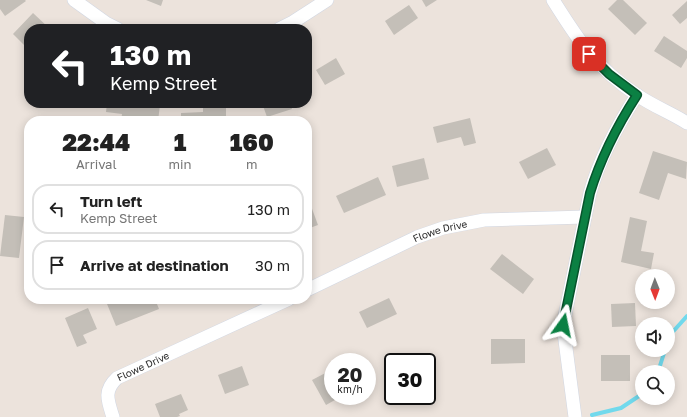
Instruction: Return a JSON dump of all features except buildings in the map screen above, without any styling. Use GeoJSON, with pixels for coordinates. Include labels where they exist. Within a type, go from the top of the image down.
{"type":"FeatureCollection","features":[{"type":"Feature","properties":{"kind":"street"},"geometry":{"type":"LineString","coordinates":[[74,0],[108,24]]}},
{"type":"Feature","properties":{"kind":"street"},"geometry":{"type":"LineString","coordinates":[[289,24],[327,0]]}},
{"type":"Feature","properties":{"kind":"street"},"geometry":{"type":"LineString","coordinates":[[553,0],[580,43],[598,64],[637,95],[687,123]]}},
{"type":"Feature","properties":{"kind":"street"},"geometry":{"type":"LineString","coordinates":[[575,417],[563,325],[590,193],[601,160],[614,132],[637,95]]}},
{"type":"Feature","properties":{"kind":"street","name":"Flowe Drive"},"geometry":{"type":"LineString","coordinates":[[312,288],[417,237],[443,228],[484,220],[585,217]]}},
{"type":"Feature","properties":{"kind":"street","name":"Flowe Drive"},"geometry":{"type":"LineString","coordinates":[[113,417],[107,394],[109,387],[117,378],[277,304]]}},
{"type":"Feature","properties":{"kind":"waterway"},"geometry":{"type":"LineString","coordinates":[[675,329],[687,316]]}},
{"type":"Feature","properties":{"kind":"waterway"},"geometry":{"type":"LineString","coordinates":[[660,365],[663,357]]}},
{"type":"Feature","properties":{"kind":"waterway"},"geometry":{"type":"LineString","coordinates":[[592,415],[621,408],[635,399]]}},
{"type":"Feature","properties":{"kind":"route"},"geometry":{"type":"LineString","coordinates":[[563,325],[595,174],[614,132],[637,95],[609,74],[589,54]]}}]}
